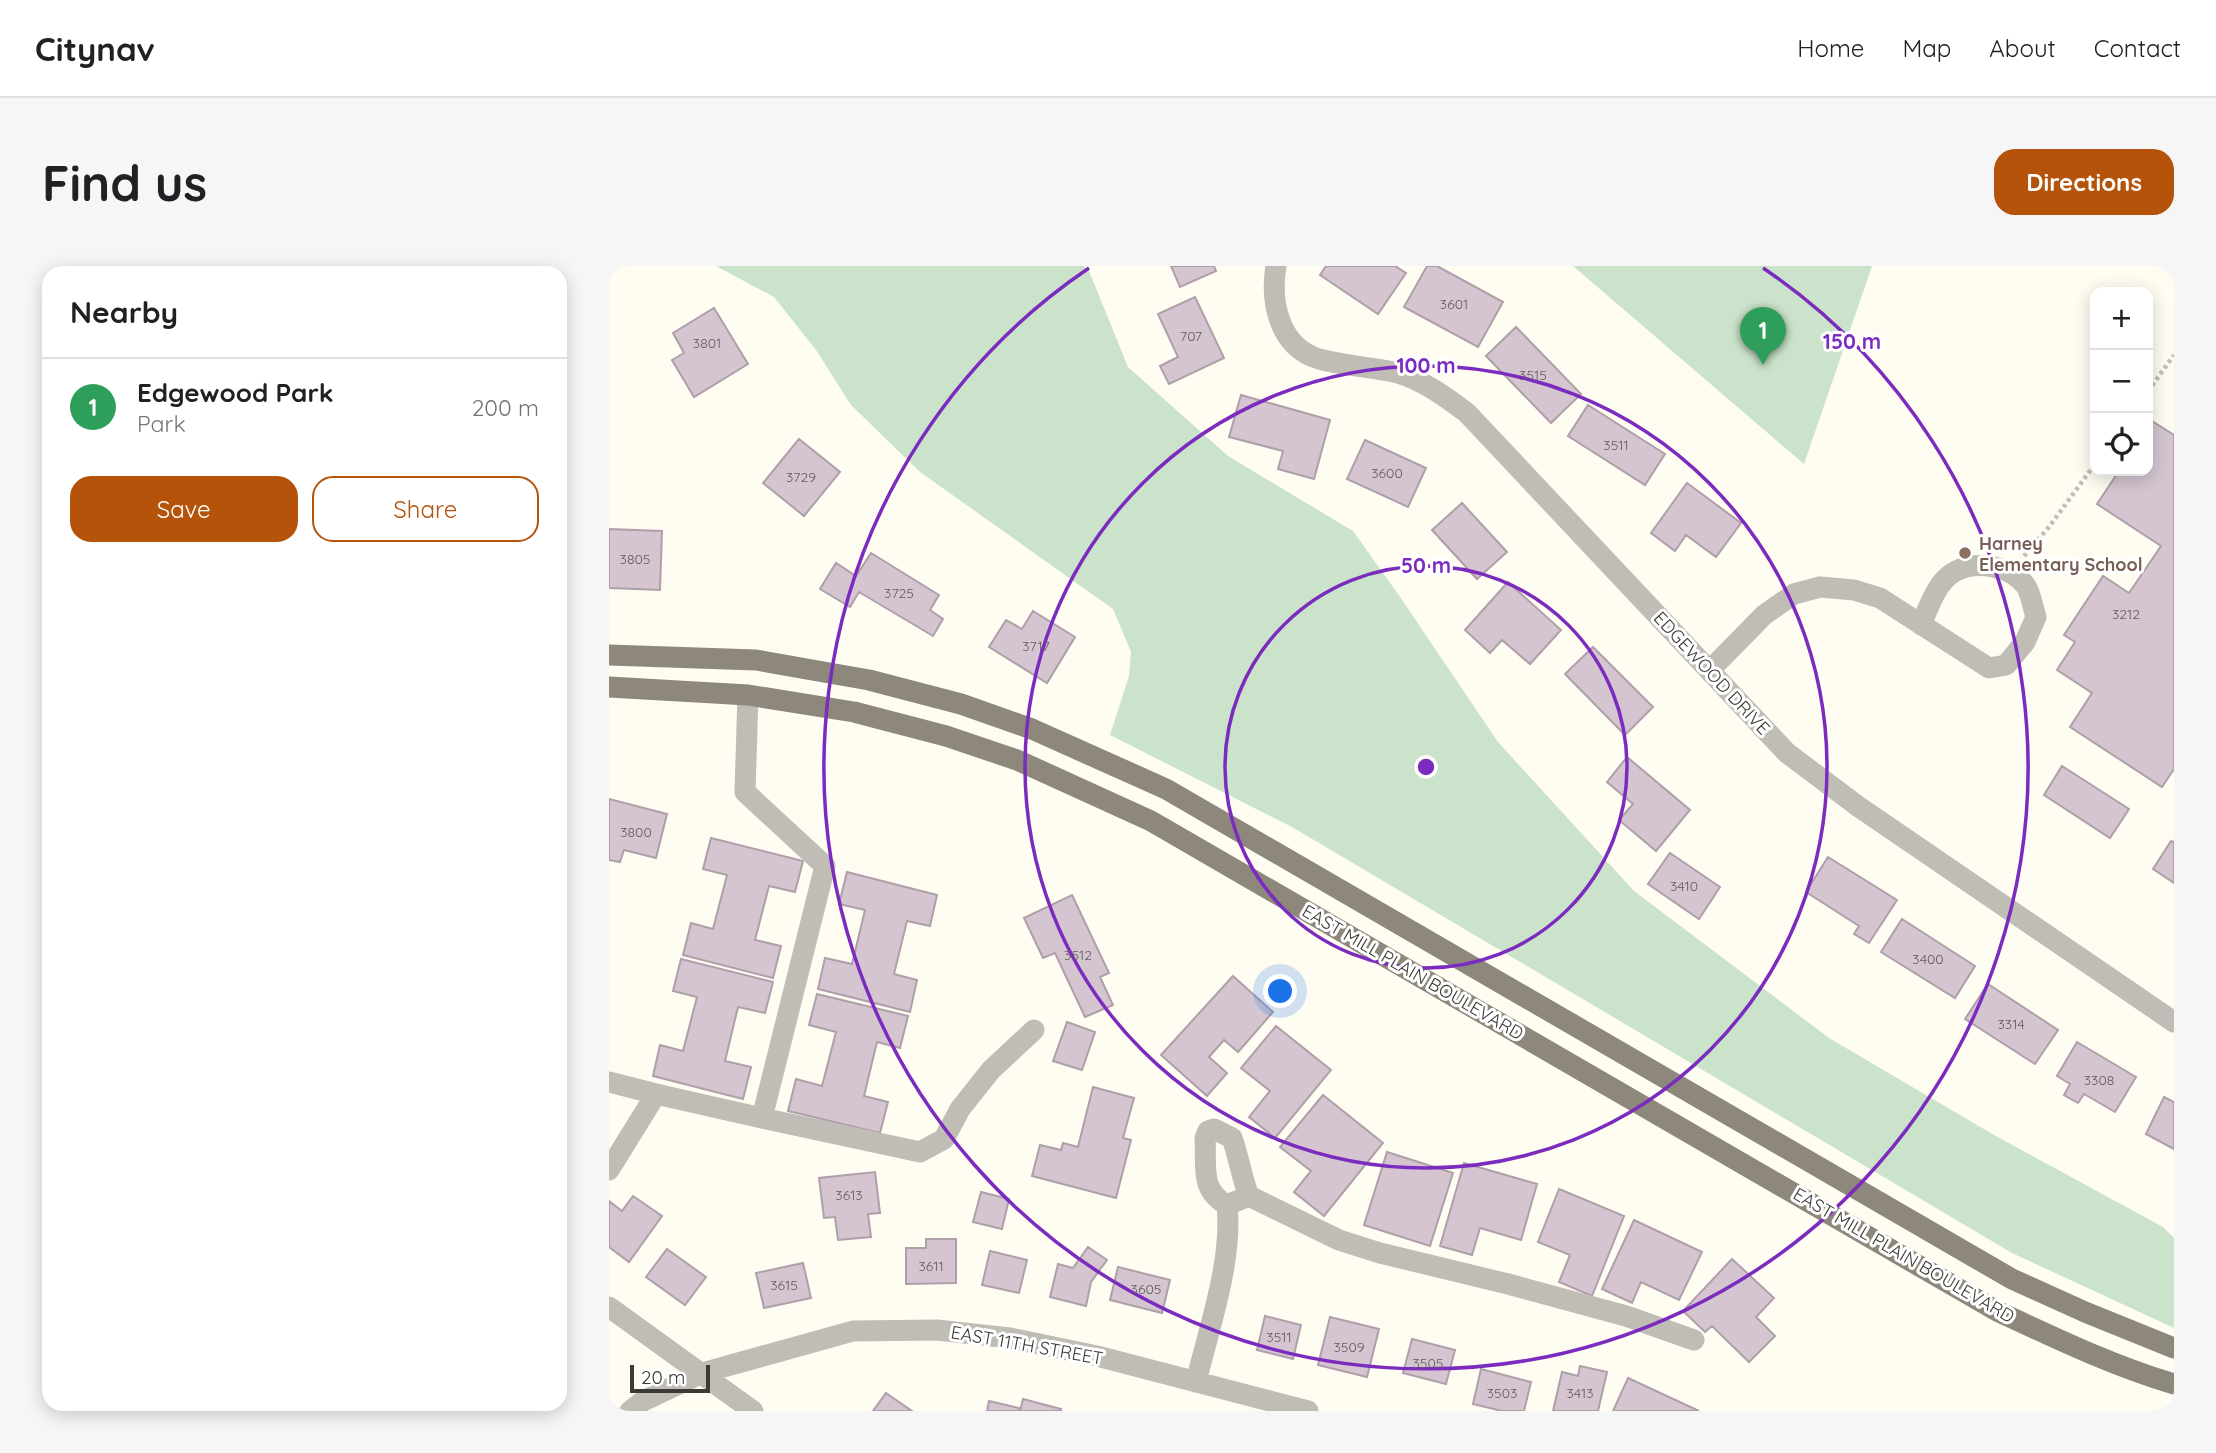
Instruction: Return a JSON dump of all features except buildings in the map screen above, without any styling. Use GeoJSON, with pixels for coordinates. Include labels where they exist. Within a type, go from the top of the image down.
{"type":"FeatureCollection","features":[{"type":"Feature","properties":{"kind":"main road","name":"EAST MILL PLAIN BOULEVARD"},"geometry":{"type":"LineString","coordinates":[[609,655],[756,660],[869,680],[961,704],[1032,729],[1166,789],[2012,1279],[2174,1348]]}},
{"type":"Feature","properties":{"kind":"main road","name":"EAST MILL PLAIN BOULEVARD"},"geometry":{"type":"LineString","coordinates":[[609,687],[748,695],[854,712],[946,736],[1017,760],[1151,821],[1997,1311],[2148,1377],[2174,1384]]}},
{"type":"Feature","properties":{"kind":"street","name":"EDGEWOOD DRIVE"},"geometry":{"type":"LineString","coordinates":[[1276,266],[1273,281],[1276,316],[1293,344],[1317,358],[1400,374],[1437,390],[1467,413],[1787,753],[1859,807],[2174,1021]]}},
{"type":"Feature","properties":{"kind":"street"},"geometry":{"type":"LineString","coordinates":[[1710,670],[1764,614],[1794,594],[1820,587],[1854,590],[1880,598],[1921,625],[1989,668],[2006,665],[2025,642],[2036,617],[2027,587],[2009,573],[1984,564],[1955,571],[1937,589],[1921,625]]}},
{"type":"Feature","properties":{"kind":"street"},"geometry":{"type":"LineString","coordinates":[[748,695],[745,792],[825,866],[762,1118]]}},
{"type":"Feature","properties":{"kind":"street"},"geometry":{"type":"LineString","coordinates":[[609,1082],[920,1152],[944,1139],[960,1109],[991,1070],[1034,1030]]}},
{"type":"Feature","properties":{"kind":"street"},"geometry":{"type":"LineString","coordinates":[[609,1170],[656,1094]]}},
{"type":"Feature","properties":{"kind":"street"},"geometry":{"type":"LineString","coordinates":[[1227,1205],[1214,1197],[1208,1187],[1205,1138],[1208,1131],[1214,1129],[1232,1138],[1249,1196],[1339,1240],[1613,1313],[1694,1340]]}},
{"type":"Feature","properties":{"kind":"street"},"geometry":{"type":"LineString","coordinates":[[1227,1205],[1249,1196]]}},
{"type":"Feature","properties":{"kind":"street"},"geometry":{"type":"LineString","coordinates":[[1196,1382],[1230,1229],[1227,1205]]}},
{"type":"Feature","properties":{"kind":"street"},"geometry":{"type":"LineString","coordinates":[[609,1307],[753,1411]]}},
{"type":"Feature","properties":{"kind":"street","name":"EAST 11TH STREET"},"geometry":{"type":"LineString","coordinates":[[630,1411],[643,1401],[702,1373],[853,1331],[937,1330],[1010,1338],[1097,1356],[1308,1411]]}},
{"type":"Feature","properties":{"kind":"path"},"geometry":{"type":"LineString","coordinates":[[2153,384],[2174,355]]}},
{"type":"Feature","properties":{"kind":"path"},"geometry":{"type":"LineString","coordinates":[[2009,573],[2049,527],[2090,471]]}},
{"type":"Feature","properties":{"kind":"green space"},"geometry":{"type":"Polygon","coordinates":[[[716,266],[1083,266],[1089,271],[1128,367],[1228,456],[1353,531],[1498,742],[1634,891],[1829,1038],[1994,1135],[2163,1227],[2174,1238],[2174,1328],[2012,1253],[1292,827],[1110,735],[1129,676],[1131,652],[1113,609],[920,472],[851,405],[816,350],[774,297],[716,266]]]}},
{"type":"Feature","properties":{"kind":"green space"},"geometry":{"type":"Polygon","coordinates":[[[1573,266],[1872,266],[1804,464],[1573,266]]]}},
{"type":"Feature","properties":{"kind":"place","name":"Edgewood Park"},"geometry":{"type":"Point","coordinates":[1763,365]}},
{"type":"Feature","properties":{"kind":"place","name":"Harney Elementary School"},"geometry":{"type":"Point","coordinates":[1965,553]}}]}
